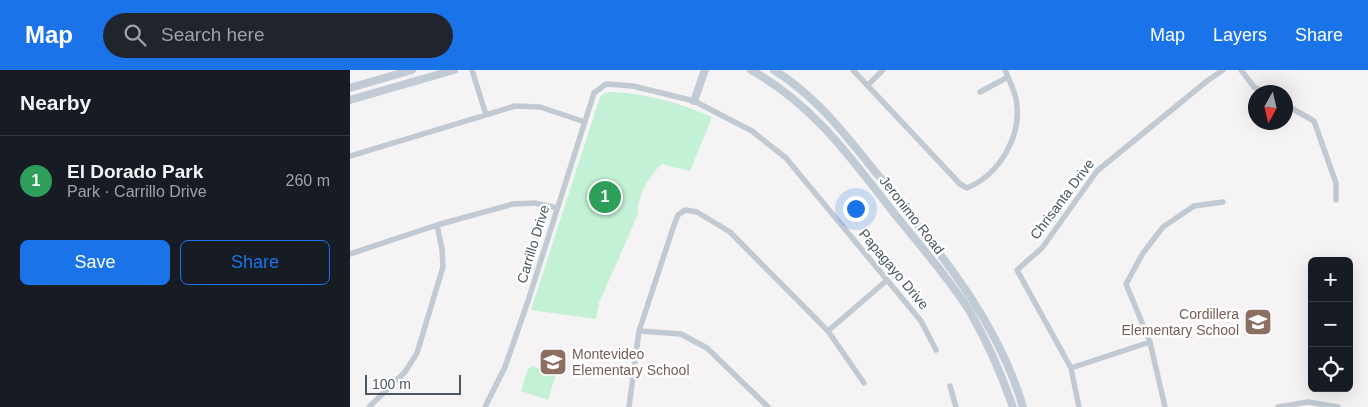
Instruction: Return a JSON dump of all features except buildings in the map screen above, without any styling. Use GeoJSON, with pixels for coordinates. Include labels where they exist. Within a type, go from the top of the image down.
{"type":"FeatureCollection","features":[{"type":"Feature","properties":{"kind":"main road"},"geometry":{"type":"LineString","coordinates":[[350,88],[412,70]]}},
{"type":"Feature","properties":{"kind":"main road"},"geometry":{"type":"LineString","coordinates":[[350,100],[454,70]]}},
{"type":"Feature","properties":{"kind":"main road"},"geometry":{"type":"LineString","coordinates":[[694,101],[706,70]]}},
{"type":"Feature","properties":{"kind":"main road","name":"Jeronimo Road"},"geometry":{"type":"LineString","coordinates":[[751,70],[780,88],[821,122],[932,261],[968,309],[982,333],[994,356],[1013,407]]}},
{"type":"Feature","properties":{"kind":"main road","name":"Jeronimo Road"},"geometry":{"type":"LineString","coordinates":[[774,70],[808,96],[842,129],[963,284],[988,323],[1003,352],[1024,407]]}},
{"type":"Feature","properties":{"kind":"street"},"geometry":{"type":"LineString","coordinates":[[472,70],[486,115]]}},
{"type":"Feature","properties":{"kind":"street"},"geometry":{"type":"LineString","coordinates":[[853,70],[960,184],[967,188],[974,185],[995,167],[1006,153],[1013,138],[1017,122],[1016,100],[1005,70]]}},
{"type":"Feature","properties":{"kind":"street"},"geometry":{"type":"LineString","coordinates":[[868,85],[883,70]]}},
{"type":"Feature","properties":{"kind":"street","name":"Chrisanta Drive"},"geometry":{"type":"LineString","coordinates":[[1079,407],[1071,368],[1017,270],[1042,248],[1096,171],[1223,70]]}},
{"type":"Feature","properties":{"kind":"street"},"geometry":{"type":"LineString","coordinates":[[1241,70],[1252,85]]}},
{"type":"Feature","properties":{"kind":"street"},"geometry":{"type":"LineString","coordinates":[[980,92],[1008,77]]}},
{"type":"Feature","properties":{"kind":"street","name":"Papagayo Drive"},"geometry":{"type":"LineString","coordinates":[[600,87],[611,84],[633,86],[694,101],[752,131],[786,158],[886,281],[921,320],[936,350]]}},
{"type":"Feature","properties":{"kind":"street","name":"Carrillo Drive"},"geometry":{"type":"LineString","coordinates":[[485,407],[504,367],[594,93],[600,87]]}},
{"type":"Feature","properties":{"kind":"street"},"geometry":{"type":"LineString","coordinates":[[350,156],[516,106],[536,106],[585,122]]}},
{"type":"Feature","properties":{"kind":"street"},"geometry":{"type":"LineString","coordinates":[[1293,109],[1314,121],[1336,183],[1336,200]]}},
{"type":"Feature","properties":{"kind":"street"},"geometry":{"type":"LineString","coordinates":[[1165,407],[1150,342],[1126,284],[1143,253],[1163,227],[1194,206],[1223,202]]}},
{"type":"Feature","properties":{"kind":"street"},"geometry":{"type":"LineString","coordinates":[[350,254],[437,225],[513,204],[535,203],[556,208]]}},
{"type":"Feature","properties":{"kind":"street"},"geometry":{"type":"LineString","coordinates":[[629,407],[639,331],[674,224],[678,215],[685,210],[696,212],[730,232],[828,331],[864,382]]}},
{"type":"Feature","properties":{"kind":"street"},"geometry":{"type":"LineString","coordinates":[[369,407],[405,372],[417,353],[443,267],[442,249],[437,225]]}},
{"type":"Feature","properties":{"kind":"street"},"geometry":{"type":"LineString","coordinates":[[828,331],[886,281]]}},
{"type":"Feature","properties":{"kind":"street"},"geometry":{"type":"LineString","coordinates":[[639,331],[681,334],[707,348],[768,407]]}},
{"type":"Feature","properties":{"kind":"street"},"geometry":{"type":"LineString","coordinates":[[1071,368],[1150,342]]}},
{"type":"Feature","properties":{"kind":"street"},"geometry":{"type":"LineString","coordinates":[[950,386],[956,407]]}},
{"type":"Feature","properties":{"kind":"street"},"geometry":{"type":"LineString","coordinates":[[1278,407],[1308,402],[1338,407]]}},
{"type":"Feature","properties":{"kind":"green space"},"geometry":{"type":"Polygon","coordinates":[[[610,92],[636,94],[662,100],[688,107],[712,117],[690,171],[662,164],[648,180],[639,201],[638,214],[599,303],[596,319],[531,310],[600,97],[610,92]]]}},
{"type":"Feature","properties":{"kind":"green space"},"geometry":{"type":"Polygon","coordinates":[[[532,366],[556,374],[548,400],[521,391],[528,369],[532,366]]]}},
{"type":"Feature","properties":{"kind":"place","name":"El Dorado Park"},"geometry":{"type":"Point","coordinates":[605,197]}},
{"type":"Feature","properties":{"kind":"place","name":"Cordillera Elementary School"},"geometry":{"type":"Point","coordinates":[1258,322]}},
{"type":"Feature","properties":{"kind":"place","name":"Montevideo Elementary School"},"geometry":{"type":"Point","coordinates":[553,362]}}]}
